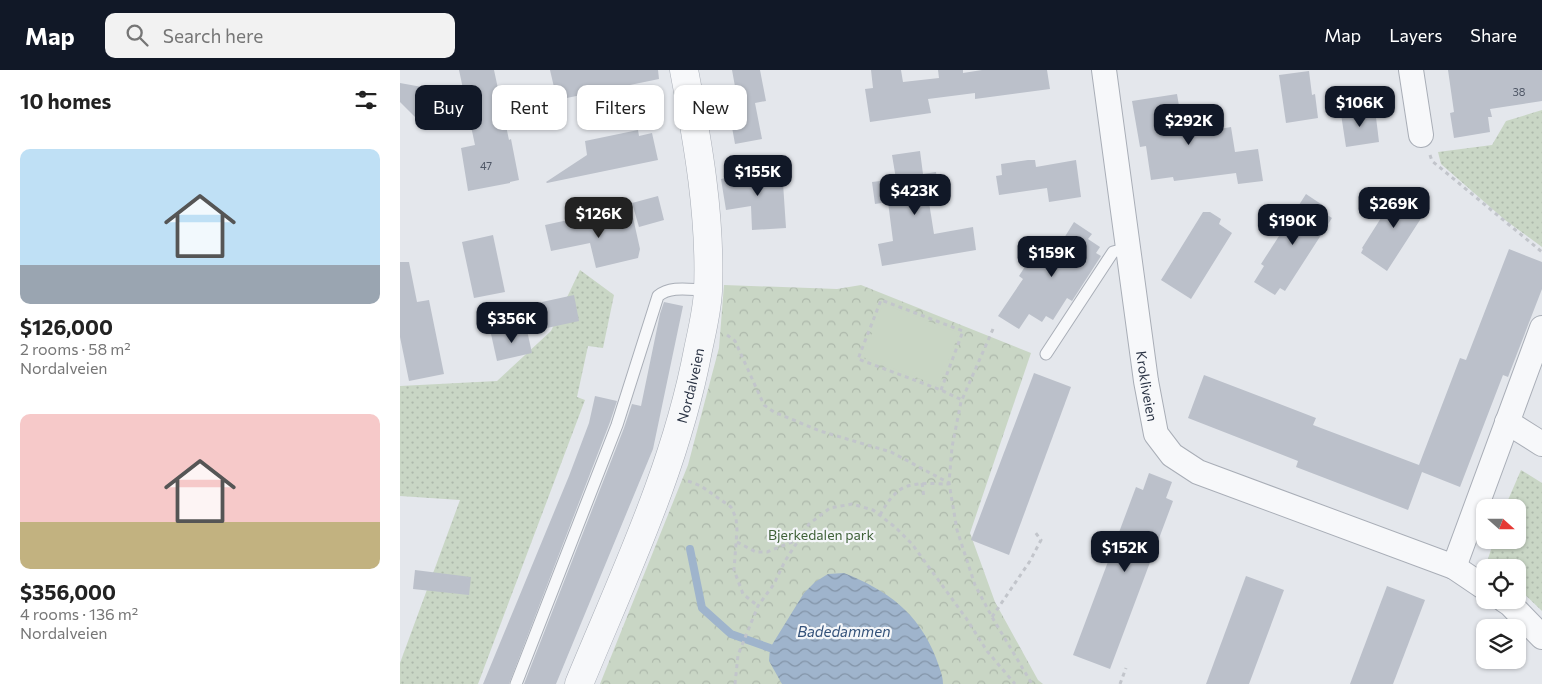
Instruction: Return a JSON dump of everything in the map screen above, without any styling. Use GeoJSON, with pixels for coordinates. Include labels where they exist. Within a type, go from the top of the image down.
{"type":"FeatureCollection","features":[{"type":"Feature","properties":{"kind":"street","name":"Nordalveien"},"geometry":{"type":"LineString","coordinates":[[579,684],[653,505],[674,446],[691,386],[708,290],[706,202],[684,70]]}},
{"type":"Feature","properties":{"kind":"street","name":"Krokliveien"},"geometry":{"type":"LineString","coordinates":[[1104,70],[1146,381],[1156,434],[1172,455],[1198,472],[1454,568],[1476,582]]}},
{"type":"Feature","properties":{"kind":"street"},"geometry":{"type":"LineString","coordinates":[[1410,70],[1421,135]]}},
{"type":"Feature","properties":{"kind":"street"},"geometry":{"type":"LineString","coordinates":[[1454,568],[1542,328]]}},
{"type":"Feature","properties":{"kind":"street"},"geometry":{"type":"LineString","coordinates":[[1507,422],[1542,444]]}},
{"type":"Feature","properties":{"kind":"street"},"geometry":{"type":"LineString","coordinates":[[1515,609],[1542,637]]}},
{"type":"Feature","properties":{"kind":"lane"},"geometry":{"type":"LineString","coordinates":[[1046,354],[1113,252],[1128,248]]}},
{"type":"Feature","properties":{"kind":"lane"},"geometry":{"type":"LineString","coordinates":[[516,684],[617,425],[658,296],[670,289],[708,290]]}},
{"type":"Feature","properties":{"kind":"path"},"geometry":{"type":"LineString","coordinates":[[1421,135],[1432,161],[1542,252]]}},
{"type":"Feature","properties":{"kind":"path"},"geometry":{"type":"LineString","coordinates":[[941,390],[963,331],[881,300],[858,359],[941,390],[962,400]]}},
{"type":"Feature","properties":{"kind":"path"},"geometry":{"type":"LineString","coordinates":[[993,329],[962,400],[952,447],[949,484],[958,530],[975,585],[1032,684]]}},
{"type":"Feature","properties":{"kind":"path"},"geometry":{"type":"LineString","coordinates":[[723,332],[735,341],[764,405],[774,412],[820,432],[891,452],[949,484]]}},
{"type":"Feature","properties":{"kind":"path"},"geometry":{"type":"LineString","coordinates":[[686,480],[700,486],[731,507],[736,518],[738,542],[734,570],[743,594],[758,606]]}},
{"type":"Feature","properties":{"kind":"path"},"geometry":{"type":"LineString","coordinates":[[880,515],[894,494],[899,490],[922,483],[949,484]]}},
{"type":"Feature","properties":{"kind":"path"},"geometry":{"type":"LineString","coordinates":[[922,483],[924,498]]}},
{"type":"Feature","properties":{"kind":"path"},"geometry":{"type":"LineString","coordinates":[[735,684],[738,655],[758,606],[774,584],[784,561],[808,524],[830,508],[852,504],[873,510],[912,544],[988,651],[1015,684]]}},
{"type":"Feature","properties":{"kind":"path"},"geometry":{"type":"LineString","coordinates":[[992,617],[1030,562],[1041,540],[1035,532]]}},
{"type":"Feature","properties":{"kind":"path"},"geometry":{"type":"LineString","coordinates":[[738,542],[756,552],[767,552],[798,540]]}},
{"type":"Feature","properties":{"kind":"path"},"geometry":{"type":"LineString","coordinates":[[1120,684],[1126,668]]}},
{"type":"Feature","properties":{"kind":"green space"},"geometry":{"type":"Polygon","coordinates":[[[1542,110],[1542,247],[1505,220],[1441,164],[1438,152],[1492,145],[1506,121],[1542,110]]]}},
{"type":"Feature","properties":{"kind":"green space"},"geometry":{"type":"Polygon","coordinates":[[[580,270],[614,295],[603,348],[588,346],[577,397],[585,400],[478,684],[400,684],[400,663],[460,500],[400,496],[400,386],[497,381],[551,331],[580,270]]]}},
{"type":"Feature","properties":{"kind":"green space","name":"Bjerkedalen park"},"geometry":{"type":"Polygon","coordinates":[[[724,285],[837,289],[861,285],[1031,353],[970,533],[995,602],[1038,680],[1043,684],[600,684],[688,465],[719,348],[724,285]]]}},
{"type":"Feature","properties":{"kind":"green space"},"geometry":{"type":"Polygon","coordinates":[[[883,304],[959,333],[939,386],[863,357],[883,304]]]}},
{"type":"Feature","properties":{"kind":"green space"},"geometry":{"type":"Polygon","coordinates":[[[1521,470],[1542,483],[1542,611],[1526,596],[1526,559],[1488,559],[1491,549],[1526,549],[1526,499],[1508,499],[1521,470]]]}},
{"type":"Feature","properties":{"kind":"water","name":"Badedammen"},"geometry":{"type":"Polygon","coordinates":[[[844,573],[874,587],[900,605],[911,616],[929,642],[941,671],[943,684],[782,684],[769,661],[770,648],[804,593],[815,582],[828,574],[844,573]]]}},
{"type":"Feature","properties":{"kind":"building"},"geometry":{"type":"Polygon","coordinates":[[[459,70],[494,70],[497,85],[492,85],[492,130],[507,130],[509,140],[511,139],[519,180],[468,191],[461,148],[475,145],[472,130],[482,130],[482,85],[462,85],[459,70]]]}},
{"type":"Feature","properties":{"kind":"building"},"geometry":{"type":"Polygon","coordinates":[[[550,70],[658,70],[659,79],[630,85],[577,85],[577,96],[567,98],[567,85],[554,85],[550,70]]]}},
{"type":"Feature","properties":{"kind":"building"},"geometry":{"type":"Polygon","coordinates":[[[732,70],[760,70],[766,101],[755,103],[762,139],[735,144],[732,130],[747,130],[747,85],[735,85],[732,70]]]}},
{"type":"Feature","properties":{"kind":"building"},"geometry":{"type":"Polygon","coordinates":[[[871,70],[901,70],[903,82],[939,78],[938,70],[963,70],[963,73],[982,70],[1047,70],[1050,89],[975,99],[975,93],[928,99],[931,113],[870,122],[865,89],[873,88],[871,70]]]}},
{"type":"Feature","properties":{"kind":"building"},"geometry":{"type":"Polygon","coordinates":[[[1448,70],[1542,70],[1542,101],[1490,109],[1492,117],[1488,117],[1490,132],[1454,138],[1450,113],[1454,112],[1448,70]]]}},
{"type":"Feature","properties":{"kind":"building"},"geometry":{"type":"Polygon","coordinates":[[[1309,71],[1312,95],[1315,94],[1318,118],[1286,123],[1279,75],[1309,71]]]}},
{"type":"Feature","properties":{"kind":"building"},"geometry":{"type":"Polygon","coordinates":[[[400,83],[415,86],[415,117],[400,102],[400,83]]]}},
{"type":"Feature","properties":{"kind":"building"},"geometry":{"type":"Polygon","coordinates":[[[1177,94],[1184,135],[1231,127],[1235,152],[1258,149],[1263,181],[1238,184],[1236,173],[1174,181],[1173,177],[1151,180],[1146,146],[1140,147],[1132,101],[1177,94]]]}},
{"type":"Feature","properties":{"kind":"building"},"geometry":{"type":"Polygon","coordinates":[[[1375,109],[1379,142],[1346,147],[1341,114],[1375,109]]]}},
{"type":"Feature","properties":{"kind":"building"},"geometry":{"type":"Polygon","coordinates":[[[638,130],[639,136],[652,133],[658,160],[547,183],[587,155],[585,141],[638,130]]]}},
{"type":"Feature","properties":{"kind":"building"},"geometry":{"type":"Polygon","coordinates":[[[920,151],[923,174],[936,172],[939,194],[928,196],[934,234],[973,227],[976,250],[882,266],[878,244],[893,241],[888,202],[875,204],[872,182],[896,179],[892,155],[920,151]]]}},
{"type":"Feature","properties":{"kind":"building"},"geometry":{"type":"Polygon","coordinates":[[[1035,160],[1036,167],[1076,160],[1081,197],[1049,202],[1047,188],[999,195],[996,176],[1002,175],[1001,164],[1035,160]]]}},
{"type":"Feature","properties":{"kind":"building"},"geometry":{"type":"Polygon","coordinates":[[[782,168],[786,228],[752,230],[751,206],[726,210],[721,179],[760,169],[782,168]]]}},
{"type":"Feature","properties":{"kind":"building"},"geometry":{"type":"Polygon","coordinates":[[[1400,188],[1429,206],[1387,271],[1361,253],[1362,248],[1400,188]]]}},
{"type":"Feature","properties":{"kind":"building"},"geometry":{"type":"Polygon","coordinates":[[[1306,194],[1321,204],[1318,209],[1332,218],[1285,291],[1280,288],[1275,295],[1254,282],[1264,266],[1261,264],[1306,194]]]}},
{"type":"Feature","properties":{"kind":"building"},"geometry":{"type":"Polygon","coordinates":[[[658,196],[664,220],[639,227],[632,203],[658,196]]]}},
{"type":"Feature","properties":{"kind":"building"},"geometry":{"type":"Polygon","coordinates":[[[1203,212],[1210,212],[1221,219],[1219,224],[1232,233],[1191,299],[1161,280],[1203,212]]]}},
{"type":"Feature","properties":{"kind":"building"},"geometry":{"type":"Polygon","coordinates":[[[632,213],[640,249],[638,258],[596,268],[590,243],[551,251],[545,225],[568,220],[570,227],[632,213]]]}},
{"type":"Feature","properties":{"kind":"building"},"geometry":{"type":"Polygon","coordinates":[[[1074,222],[1092,234],[1088,239],[1100,247],[1096,253],[1101,256],[1072,301],[1067,298],[1053,320],[1046,316],[1042,322],[1029,314],[1019,329],[998,316],[1023,279],[1019,276],[1038,246],[1057,258],[1056,251],[1074,222]]]}},
{"type":"Feature","properties":{"kind":"building"},"geometry":{"type":"Polygon","coordinates":[[[493,235],[505,292],[474,298],[462,242],[493,235]]]}},
{"type":"Feature","properties":{"kind":"building"},"geometry":{"type":"Polygon","coordinates":[[[1509,249],[1542,262],[1542,289],[1508,377],[1503,375],[1460,487],[1422,472],[1408,510],[1296,467],[1298,461],[1188,418],[1204,375],[1316,418],[1313,425],[1419,465],[1460,358],[1466,360],[1509,249]]]}},
{"type":"Feature","properties":{"kind":"building"},"geometry":{"type":"Polygon","coordinates":[[[400,262],[409,262],[417,302],[429,300],[444,374],[409,381],[400,337],[400,262]]]}},
{"type":"Feature","properties":{"kind":"building"},"geometry":{"type":"Polygon","coordinates":[[[574,295],[579,321],[547,328],[542,302],[574,295]]]}},
{"type":"Feature","properties":{"kind":"building"},"geometry":{"type":"Polygon","coordinates":[[[664,302],[683,306],[653,449],[556,684],[524,684],[632,404],[641,406],[664,302]]]}},
{"type":"Feature","properties":{"kind":"building"},"geometry":{"type":"Polygon","coordinates":[[[526,326],[532,353],[497,361],[491,334],[526,326]]]}},
{"type":"Feature","properties":{"kind":"building"},"geometry":{"type":"Polygon","coordinates":[[[1034,373],[1071,387],[1009,555],[971,540],[1034,373]]]}},
{"type":"Feature","properties":{"kind":"building"},"geometry":{"type":"Polygon","coordinates":[[[595,396],[617,401],[509,684],[483,684],[569,476],[589,423],[595,396]]]}},
{"type":"Feature","properties":{"kind":"building"},"geometry":{"type":"Polygon","coordinates":[[[1149,473],[1172,482],[1166,498],[1173,501],[1110,669],[1073,655],[1136,487],[1143,490],[1149,473]]]}},
{"type":"Feature","properties":{"kind":"building"},"geometry":{"type":"Polygon","coordinates":[[[415,570],[471,577],[469,595],[413,589],[415,570]]]}},
{"type":"Feature","properties":{"kind":"building"},"geometry":{"type":"Polygon","coordinates":[[[1246,576],[1284,590],[1249,684],[1206,684],[1246,576]]]}},
{"type":"Feature","properties":{"kind":"building"},"geometry":{"type":"Polygon","coordinates":[[[1387,586],[1425,600],[1393,684],[1350,684],[1387,586]]]}},
{"type":"Feature","properties":{"kind":"waterway"},"geometry":{"type":"LineString","coordinates":[[690,549],[702,608],[731,634],[770,648]]}}]}
